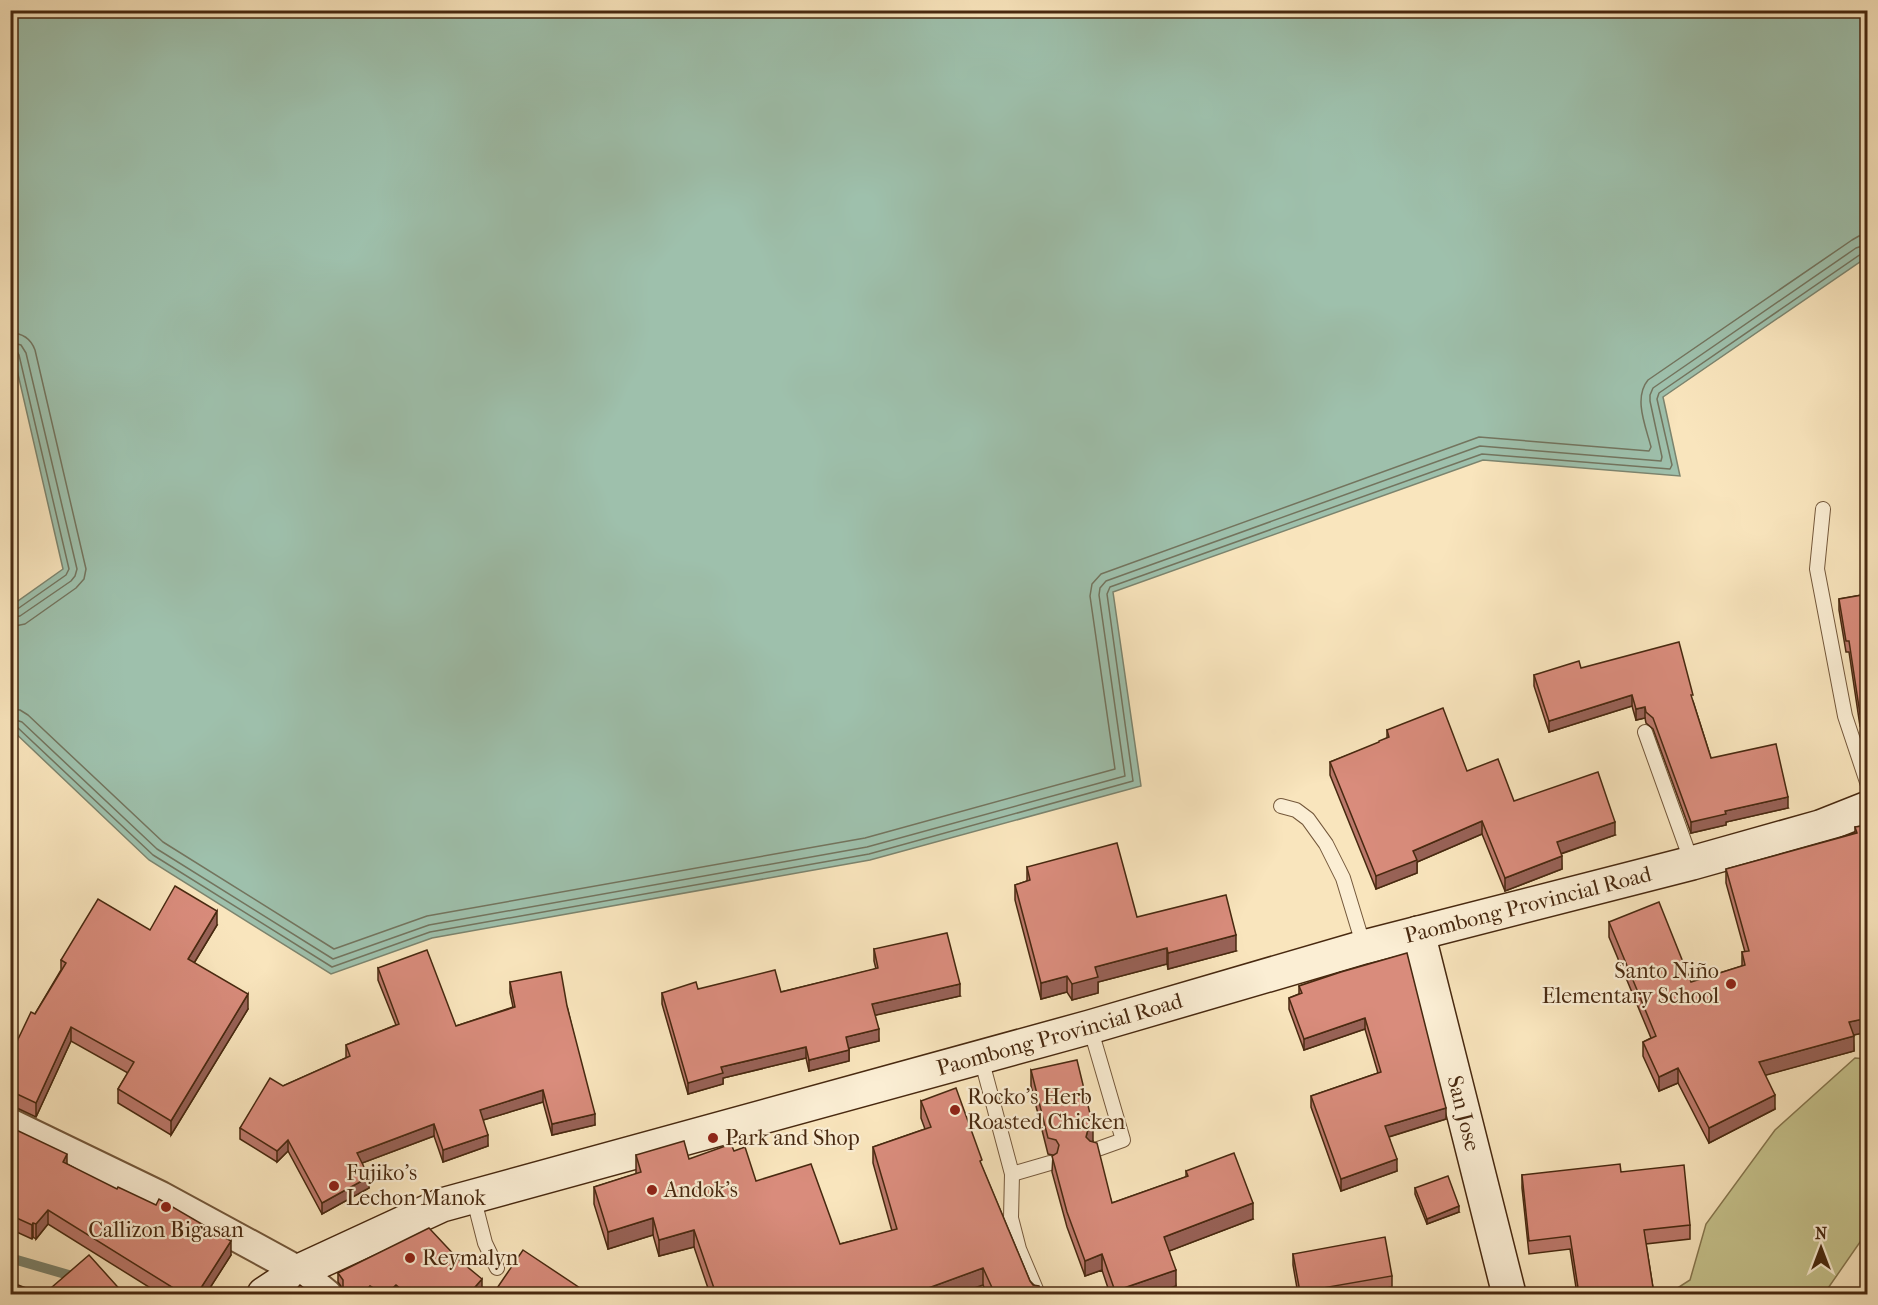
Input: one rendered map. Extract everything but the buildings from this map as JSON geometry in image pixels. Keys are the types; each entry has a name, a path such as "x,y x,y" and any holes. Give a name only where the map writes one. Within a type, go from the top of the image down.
{"main road":[{"name":"Paombong Provincial Road","path":"264,1294 299,1271 442,1205 1090,1028 1364,947 1692,862 1820,826 1868,808"},
{"name":"San Jose","path":"1418,933 1509,1294"}],"street":[{"path":"10,1123 161,1196 299,1271 327,1294"}],"lane":[{"path":"1822,509 1817,569 1845,716 1868,785"},
{"path":"1645,732 1692,862"},
{"path":"1281,806 1296,810 1308,819 1326,844 1343,878 1364,947"},
{"path":"1090,1028 1123,1140 1095,1150"},
{"path":"981,1058 1012,1174 1011,1218 1019,1249 1038,1294"},
{"path":"1012,1174 1050,1163"},
{"path":"473,1196 486,1243 497,1268"}],"shaded area":[{"path":"1855,1058 1867,1059 1867,1232 1824,1294 1668,1294 1690,1280 1706,1224 1775,1130"}],"water":[{"path":"11,10 1867,11 1867,257 1663,397 1680,476 1483,460 1113,592 1141,786 870,860 432,938 331,974 149,860 11,729 11,606 63,569 11,344"}],"waterway":[{"path":"10,1258 79,1278"}],"place":[{"name":"Santo Niño Elementary School","path":"1731,984"},
{"name":"Rocko's Herb Roasted Chicken","path":"955,1110"},
{"name":"Park and Shop","path":"713,1138"},
{"name":"Fujiko's Lechon Manok","path":"334,1186"},
{"name":"Andok's","path":"652,1190"},
{"name":"Callizon Bigasan","path":"166,1207"},
{"name":"Reymalyn","path":"410,1258"}]}
